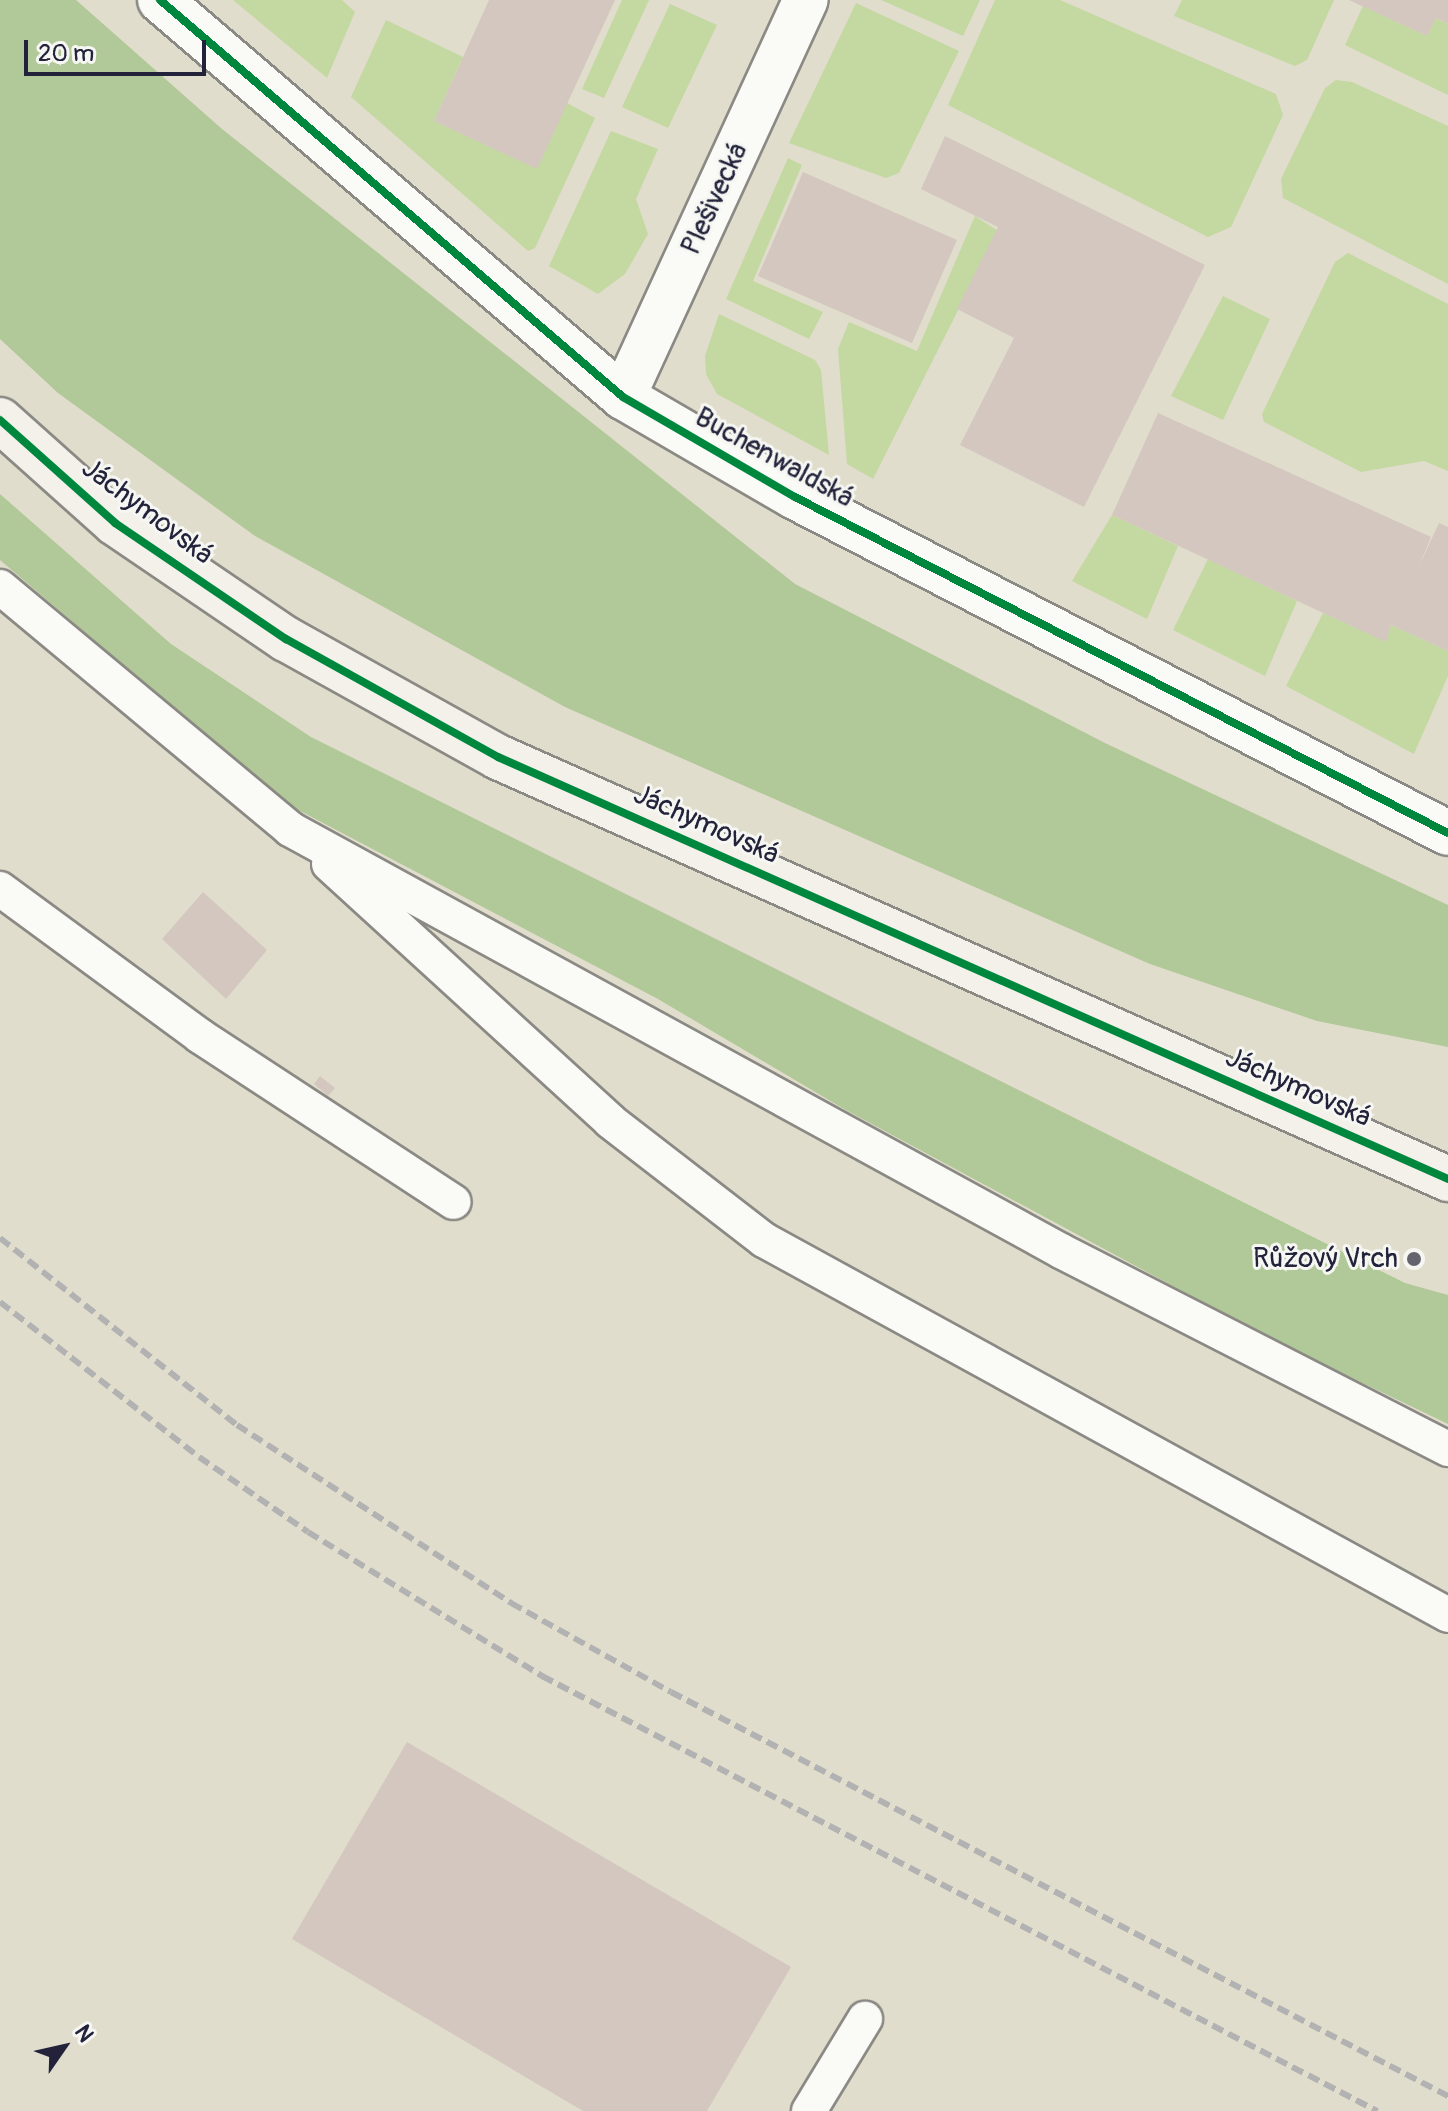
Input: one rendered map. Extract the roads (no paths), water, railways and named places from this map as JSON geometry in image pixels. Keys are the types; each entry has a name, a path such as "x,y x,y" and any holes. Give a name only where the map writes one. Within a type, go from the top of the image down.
{"street":[{"name":"Buchenwaldská","path":"160,0 623,397 795,497 1448,833"},
{"name":"Plešivecká","path":"623,397 806,0"},
{"name":"Jáchymovská","path":"0,420 115,523 286,639 498,757 1448,1179"}],"lane":[{"path":"0,587 290,829 610,1121 764,1240 1448,1615"},
{"path":"290,829 1061,1251 1448,1449"},
{"path":"0,889 200,1036 454,1202"},
{"path":"809,2111 865,2019"}],"railway":[{"path":"0,1238 237,1425 511,1603 671,1692 1448,2096"},
{"path":"0,1302 199,1457 308,1532 542,1676 1377,2111"}],"place":[{"name":"Růžový Vrch","path":"1414,1259"}]}
